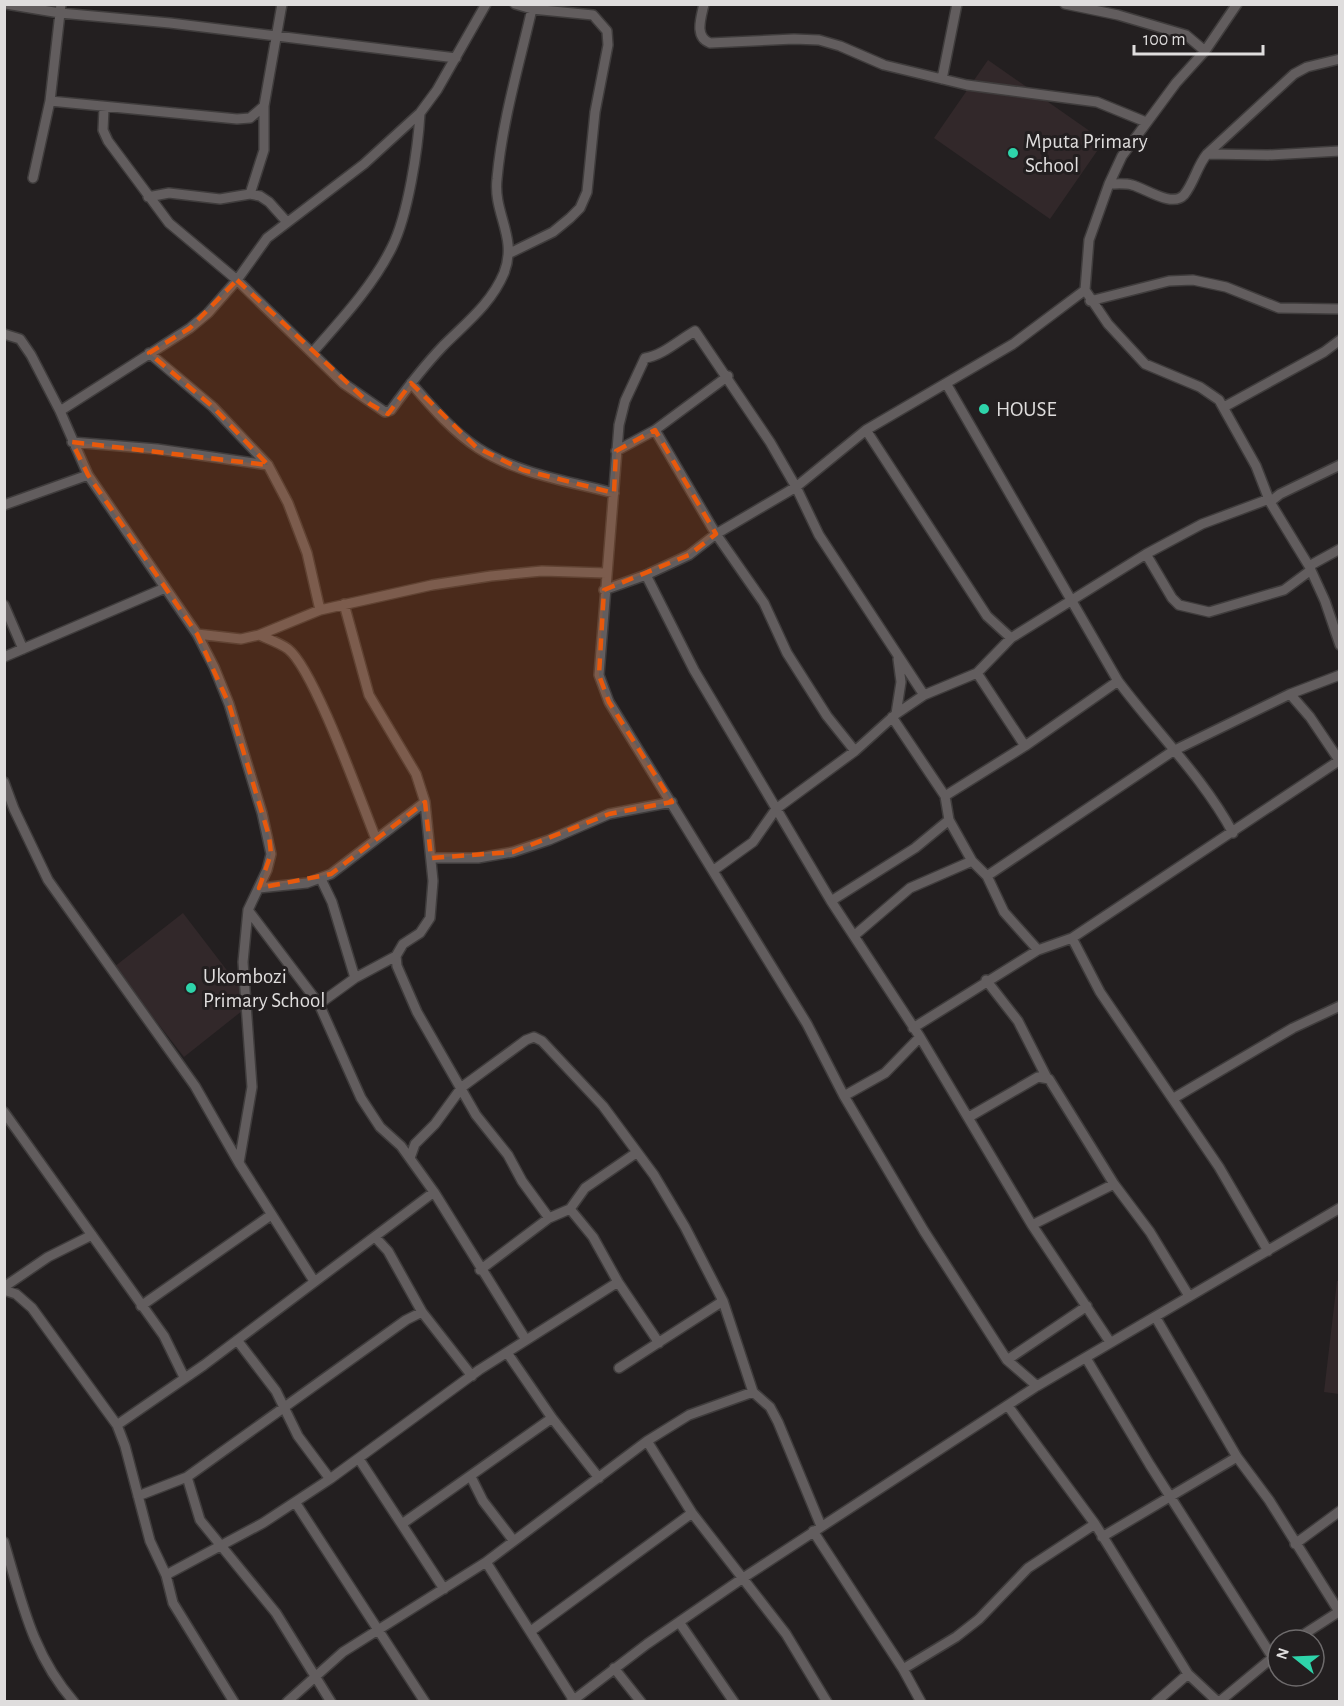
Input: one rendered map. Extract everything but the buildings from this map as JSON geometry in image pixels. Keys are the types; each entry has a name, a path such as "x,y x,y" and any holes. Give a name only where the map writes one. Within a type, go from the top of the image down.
{"street":[{"path":"6,4 456,58"},
{"path":"250,194 264,150 264,106 282,4"},
{"path":"60,411 190,328 208,313 237,280 267,238 364,164 420,113 456,58 486,4"},
{"path":"510,253 553,232 580,208 587,192 595,112 608,45 607,31 593,15 532,9 515,4"},
{"path":"704,4 700,33 702,40 710,43 819,40 840,46 884,65 942,79 1097,102 1146,122"},
{"path":"942,79 957,4"},
{"path":"1065,4 1186,35 1205,51"},
{"path":"1237,4 1205,51 1146,122 1122,156 1109,184 1089,240 1085,290 1090,302 1145,364 1200,387 1220,400 1270,500 1310,568 1325,601 1340,645"},
{"path":"33,178 50,101 60,9"},
{"path":"104,108 103,130 148,197 169,223 237,280 343,383 385,412 391,410 411,383 483,307 504,272 510,253 510,241 499,206 496,183 499,153 532,9"},
{"path":"1109,184 1132,185 1177,199 1184,196 1198,164 1207,154 1294,74 1307,67 1340,59"},
{"path":"50,101 237,119 250,118 264,106"},
{"path":"312,353 344,316 392,247 407,198 418,139 420,113"},
{"path":"1207,154 1268,155 1340,151"},
{"path":"148,197 169,193 220,199 250,194 260,196 269,202 287,222"},
{"path":"1090,302 1169,281 1193,280 1226,287 1279,308 1340,309"},
{"path":"604,590 646,575 689,555 716,534 796,487 866,430 947,385 1013,344 1085,290"},
{"path":"924,695 819,535 796,487 728,376 695,332 671,344 656,357 645,358 625,401 616,452 599,675 609,702 714,870 783,989 807,1024 844,1096 891,1177 1007,1360 1037,1386"},
{"path":"4,334 20,339 60,411 88,476 197,634 229,704 268,836 271,854 267,870 248,910 243,962 252,1087 239,1163"},
{"path":"1224,407 1324,352 1340,340"},
{"path":"149,353 213,407 268,465 288,503 307,553 320,610"},
{"path":"616,452 656,430 728,376"},
{"path":"411,383 453,428 476,447 498,459 523,470 614,493"},
{"path":"947,385 1118,681 1173,751 1205,786 1233,833"},
{"path":"656,430 716,534 764,603 787,653 821,707 855,751"},
{"path":"866,430 987,616 1011,638"},
{"path":"72,442 158,449 268,465"},
{"path":"714,870 753,842 776,809 855,751 894,715 924,695 977,673 1011,638 1146,554 1202,524 1270,500 1340,465"},
{"path":"4,505 88,476"},
{"path":"1146,554 1172,598 1179,605 1209,612 1284,591 1310,568 1340,549"},
{"path":"197,634 241,639 259,635 320,610 491,576 542,571 606,573"},
{"path":"646,575 694,670 831,901 920,1036 1032,1225 1110,1342"},
{"path":"4,657 165,588"},
{"path":"319,1004 355,978 396,956 403,944 420,933 430,918 431,858 425,802 416,774 369,695 344,604"},
{"path":"4,605 22,649"},
{"path":"259,635 288,649 299,661 327,719 376,838"},
{"path":"892,646 899,662 901,682 894,715 945,796 949,820 972,861 987,876 1004,912 1038,950"},
{"path":"977,673 1025,746"},
{"path":"987,876 1173,751 1290,694 1340,675"},
{"path":"945,796 1025,746 1118,681"},
{"path":"913,1028 986,980 1038,950 1072,938 1233,833 1297,786 1339,760 1310,717 1290,694"},
{"path":"4,782 9,811 48,880 195,1086 239,1163 314,1281"},
{"path":"259,888 321,879 425,802"},
{"path":"431,858 478,858 513,852 549,840 609,814 672,802"},
{"path":"831,901 915,848 949,820"},
{"path":"855,935 910,888 972,861"},
{"path":"321,879 332,902 355,978"},
{"path":"248,910 319,1004 361,1098 380,1127 410,1158 434,1192 480,1270 526,1340"},
{"path":"1072,938 1100,992 1219,1167 1268,1251"},
{"path":"396,956 397,966 417,1012 476,1115 508,1155 522,1181 549,1218"},
{"path":"986,980 1018,1021 1046,1076 1081,1127 1114,1184 1150,1232 1189,1296"},
{"path":"1174,1098 1293,1028 1340,1006"},
{"path":"844,1096 885,1073 920,1036"},
{"path":"410,1158 415,1144 435,1124 462,1087 530,1038 538,1038 603,1106 654,1175 685,1227 723,1301 748,1371 753,1392 770,1407 778,1422 817,1529 921,1701"},
{"path":"969,1117 1028,1082 1046,1076"},
{"path":"4,1112 164,1336 184,1377"},
{"path":"480,1270 549,1218 570,1209 585,1188 636,1153"},
{"path":"1032,1225 1114,1184"},
{"path":"117,1425 237,1340 434,1192"},
{"path":"486,1562 572,1700 743,1578 1037,1386 1340,1208"},
{"path":"570,1209 593,1237 618,1282 659,1343"},
{"path":"141,1306 271,1215"},
{"path":"92,1235 48,1257 4,1288 16,1294 32,1308 117,1425 125,1446 150,1541 166,1575 173,1603 234,1701"},
{"path":"375,1237 388,1251 422,1312 472,1376"},
{"path":"166,1575 223,1545 295,1502 359,1459 472,1376 618,1282"},
{"path":"619,1368 723,1301"},
{"path":"1007,1360 1087,1306"},
{"path":"138,1496 187,1477 406,1320 422,1312"},
{"path":"1156,1318 1237,1457 1269,1500 1339,1611 1314,1628"},
{"path":"237,1340 276,1391 298,1436 330,1479"},
{"path":"508,1354 552,1418 599,1478"},
{"path":"1086,1358 1169,1496 1266,1642"},
{"path":"287,1701 343,1652 486,1562 648,1441 689,1415 753,1392"},
{"path":"1008,1406 1095,1524 1188,1674 1218,1701 1266,1662"},
{"path":"402,1524 552,1418"},
{"path":"648,1441 692,1513 786,1634 827,1701"},
{"path":"1102,1537 1237,1457"},
{"path":"359,1459 444,1589"},
{"path":"187,1477 200,1520 216,1542 223,1545 276,1613 331,1701"},
{"path":"471,1477 483,1501 513,1540"},
{"path":"295,1502 426,1701"},
{"path":"1295,1544 1340,1511"},
{"path":"531,1631 692,1513"},
{"path":"903,1669 956,1637 980,1619 1028,1568 1095,1524"},
{"path":"4,1542 32,1634 51,1674 74,1701"},
{"path":"679,1622 734,1701"},
{"path":"614,1668 641,1701"},
{"path":"1156,1701 1188,1674"}],"highlighted area":[{"path":"237,280 370,404 388,414 411,383 476,447 523,470 614,493 616,451 655,430 716,534 689,555 604,590 599,675 609,702 672,802 609,814 513,852 431,858 425,802 331,874 259,888 271,854 269,836 229,704 197,634 88,475 72,442 268,465 213,407 149,353 190,328"}],"shaded area":[{"path":"988,60 1104,141 1050,219 934,138"},
{"path":"183,913 252,1003 184,1057 114,967"},
{"path":"1337,1281 1340,1281 1339,1394 1324,1392"}],"place":[{"name":"Mputa Primary School","path":"1013,153"},
{"name":"HOUSE","path":"984,409"},
{"name":"Ukombozi Primary School","path":"191,988"}]}
